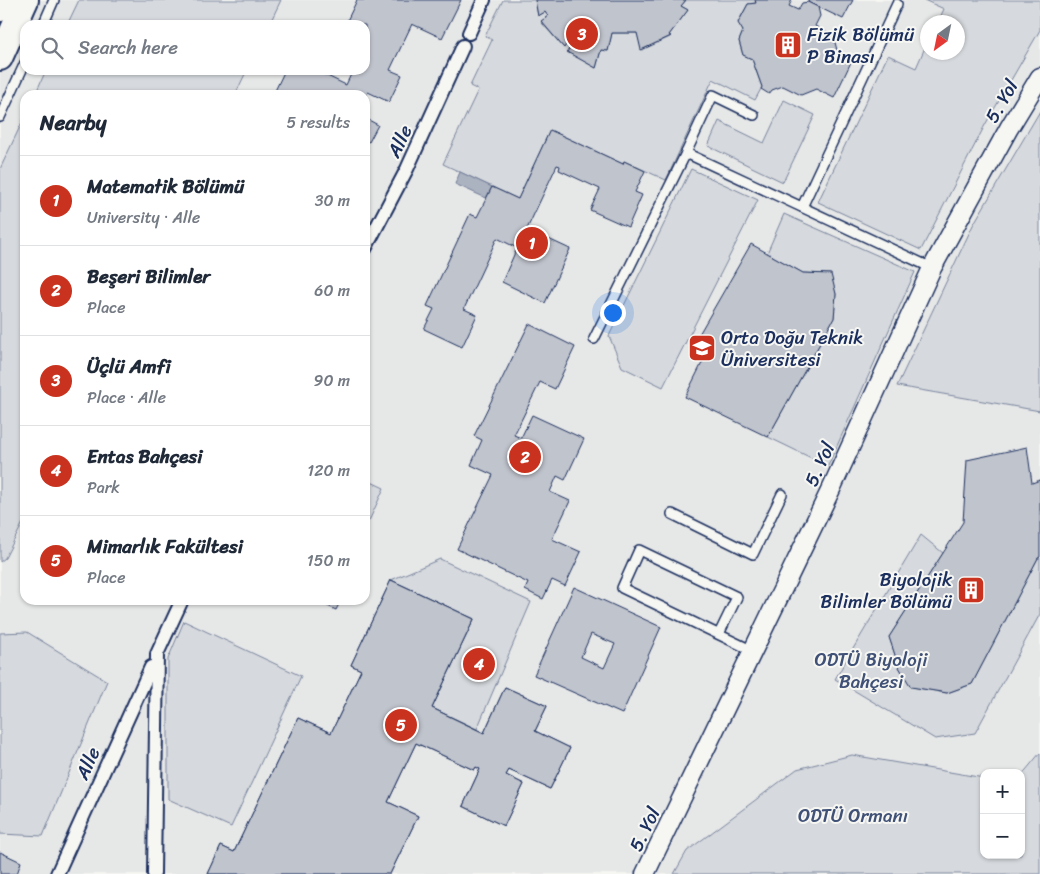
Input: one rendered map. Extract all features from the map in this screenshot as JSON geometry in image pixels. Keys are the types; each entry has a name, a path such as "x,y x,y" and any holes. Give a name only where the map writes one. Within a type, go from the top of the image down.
{"main road":[{"path":"0,10 4,0"},
{"path":"0,58 26,0"}],"street":[{"path":"469,33 484,0"},
{"name":"Alle","path":"370,239 407,168 463,46"},
{"name":"5. Yol","path":"645,874 832,487 932,268 1040,77"},
{"name":"Alle","path":"58,874 180,605"},
{"name":"Alle","path":"154,659 154,874"}],"lane":[{"path":"45,20 54,0"},
{"path":"802,208 897,4"},
{"path":"0,117 20,74"},
{"path":"594,339 714,96 754,115"},
{"path":"686,153 932,268"},
{"path":"672,514 753,554 782,494"},
{"path":"719,634 737,597 639,550 622,588 753,651"}],"shaded area":[{"name":"Orta Doğu Teknik Üniversitesi","path":"0,0 1040,0 1040,874 0,874"},
{"path":"460,172 492,187 486,198 455,184"}],"green space":[{"path":"79,0 281,0 271,20 69,20"},
{"path":"503,0 535,0 538,16 545,12 548,16 541,22 563,47 569,40 573,43 568,52 596,68 601,50 608,51 612,33 637,33 642,50 670,37 669,35 688,10 681,6 686,0 755,0 756,3 748,4 738,22 743,31 739,41 743,55 752,59 762,87 755,100 713,79 666,180 624,161 623,164 550,130 518,199 443,164 478,90 470,86 492,40 485,36"},
{"path":"924,0 1040,0 1040,30 985,125 921,250 818,202 888,55 916,68 920,59 965,60 965,15 941,15 944,9"},
{"path":"44,75 245,75 237,90 37,90"},
{"path":"784,100 815,115 783,182 708,146 719,121 764,143"},
{"path":"1040,111 1040,411 897,386 973,225"},
{"path":"20,127 20,529 5,558 0,562 0,169"},
{"path":"691,169 758,200 663,387 622,367 609,336"},
{"path":"784,214 915,272 828,466 768,437 834,318 836,294 830,274 803,273 767,253"},
{"path":"370,481 384,488 370,519"},
{"name":"ODTÜ Biyoloji Bahçesi","path":"921,535 943,553 889,637 899,667 912,687 947,693 972,684 1038,558 1040,558 1040,614 975,733 935,739 835,679"},
{"path":"440,559 531,602 477,729 432,708 474,619 391,580"},
{"path":"184,621 301,676 231,827 168,799 168,659"},
{"path":"27,632 107,681 43,836 0,834 0,633"},
{"name":"ODTÜ Ormanı","path":"1040,753 1040,874 674,874 687,851 797,769 852,755 980,777 980,859 1025,859 1025,771"}],"building":[{"path":"357,0 461,0 442,38 412,24 390,70 402,75 389,102 370,93 370,90 275,90 283,75 325,75 346,85 351,75 370,75 370,20 347,20"},
{"path":"535,0 686,0 681,6 688,10 669,35 671,36 641,50 637,33 612,33 608,51 601,50 596,68 567,52 573,43 569,40 564,48 541,21 548,16 545,12 538,16"},
{"name":"Fizik Bölümü P Binası","path":"755,0 792,0 789,6 798,10 802,3 808,2 818,7 820,16 815,26 833,35 837,50 852,60 834,98 816,89 801,95 783,86 772,90 769,94 761,89 762,87 752,59 743,55 739,41 743,31 738,23 748,4 756,3"},
{"path":"809,0 853,0 843,19 808,2"},
{"path":"370,121 378,125 370,140"},
{"path":"550,130 623,164 624,161 645,171 635,192 642,195 628,227 590,210 600,189 559,170 560,166 557,165 527,229 570,249 545,303 502,282 517,248 497,238 464,309 477,315 462,347 424,329 434,309 427,306 470,214 477,217 492,187 518,199"},
{"path":"751,244 803,273 831,274 836,294 834,318 768,437 685,397 711,345 698,336"},
{"path":"529,324 575,347 555,389 540,382 514,435 521,438 532,415 584,439 565,480 557,476 550,492 570,501 552,539 581,552 565,586 552,580 543,599 525,590 528,583 457,549 493,475 471,465 482,440 474,436"},
{"name":"Biyolojik Bilimler Bölümü","path":"1027,447 1032,483 1040,480 1040,557 972,684 947,693 911,687 899,667 889,637 963,522 967,460"},
{"path":"391,580 474,619 432,708 484,733 505,687 547,706 535,731 570,748 550,789 509,770 506,775 524,784 504,826 463,806 480,769 476,767 474,770 416,743 388,802 418,816 390,874 208,874 221,846 234,852 298,718 331,733 361,670 351,665","holes":["300,792 344,812 321,861 277,840"]},
{"path":"391,580 474,619 432,708 484,733 505,687 547,706 535,731 570,748 550,789 509,770 506,775 524,784 504,826 463,806 480,769 476,767 474,770 416,743 388,802 418,816 390,874 208,874 221,846 234,852 298,718 331,733 361,670 351,665"},
{"path":"574,587 661,627 622,714 534,675","holes":["591,634 615,644 604,668 581,657"]},
{"path":"326,605 338,605 336,610"},
{"path":"0,852 21,862 17,874 0,874"}],"place":[{"name":"Üçlü Amfi","path":"582,34"},
{"name":"Fizik Bölümü P Binası","path":"788,45"},
{"name":"Matematik Bölümü","path":"532,243"},
{"name":"Orta Doğu Teknik Üniversitesi","path":"702,348"},
{"name":"Beşeri Bilimler","path":"525,457"},
{"name":"Biyolojik Bilimler Bölümü","path":"971,590"},
{"name":"Entas Bahçesi","path":"479,664"},
{"name":"Mimarlık Fakültesi","path":"401,725"}]}
